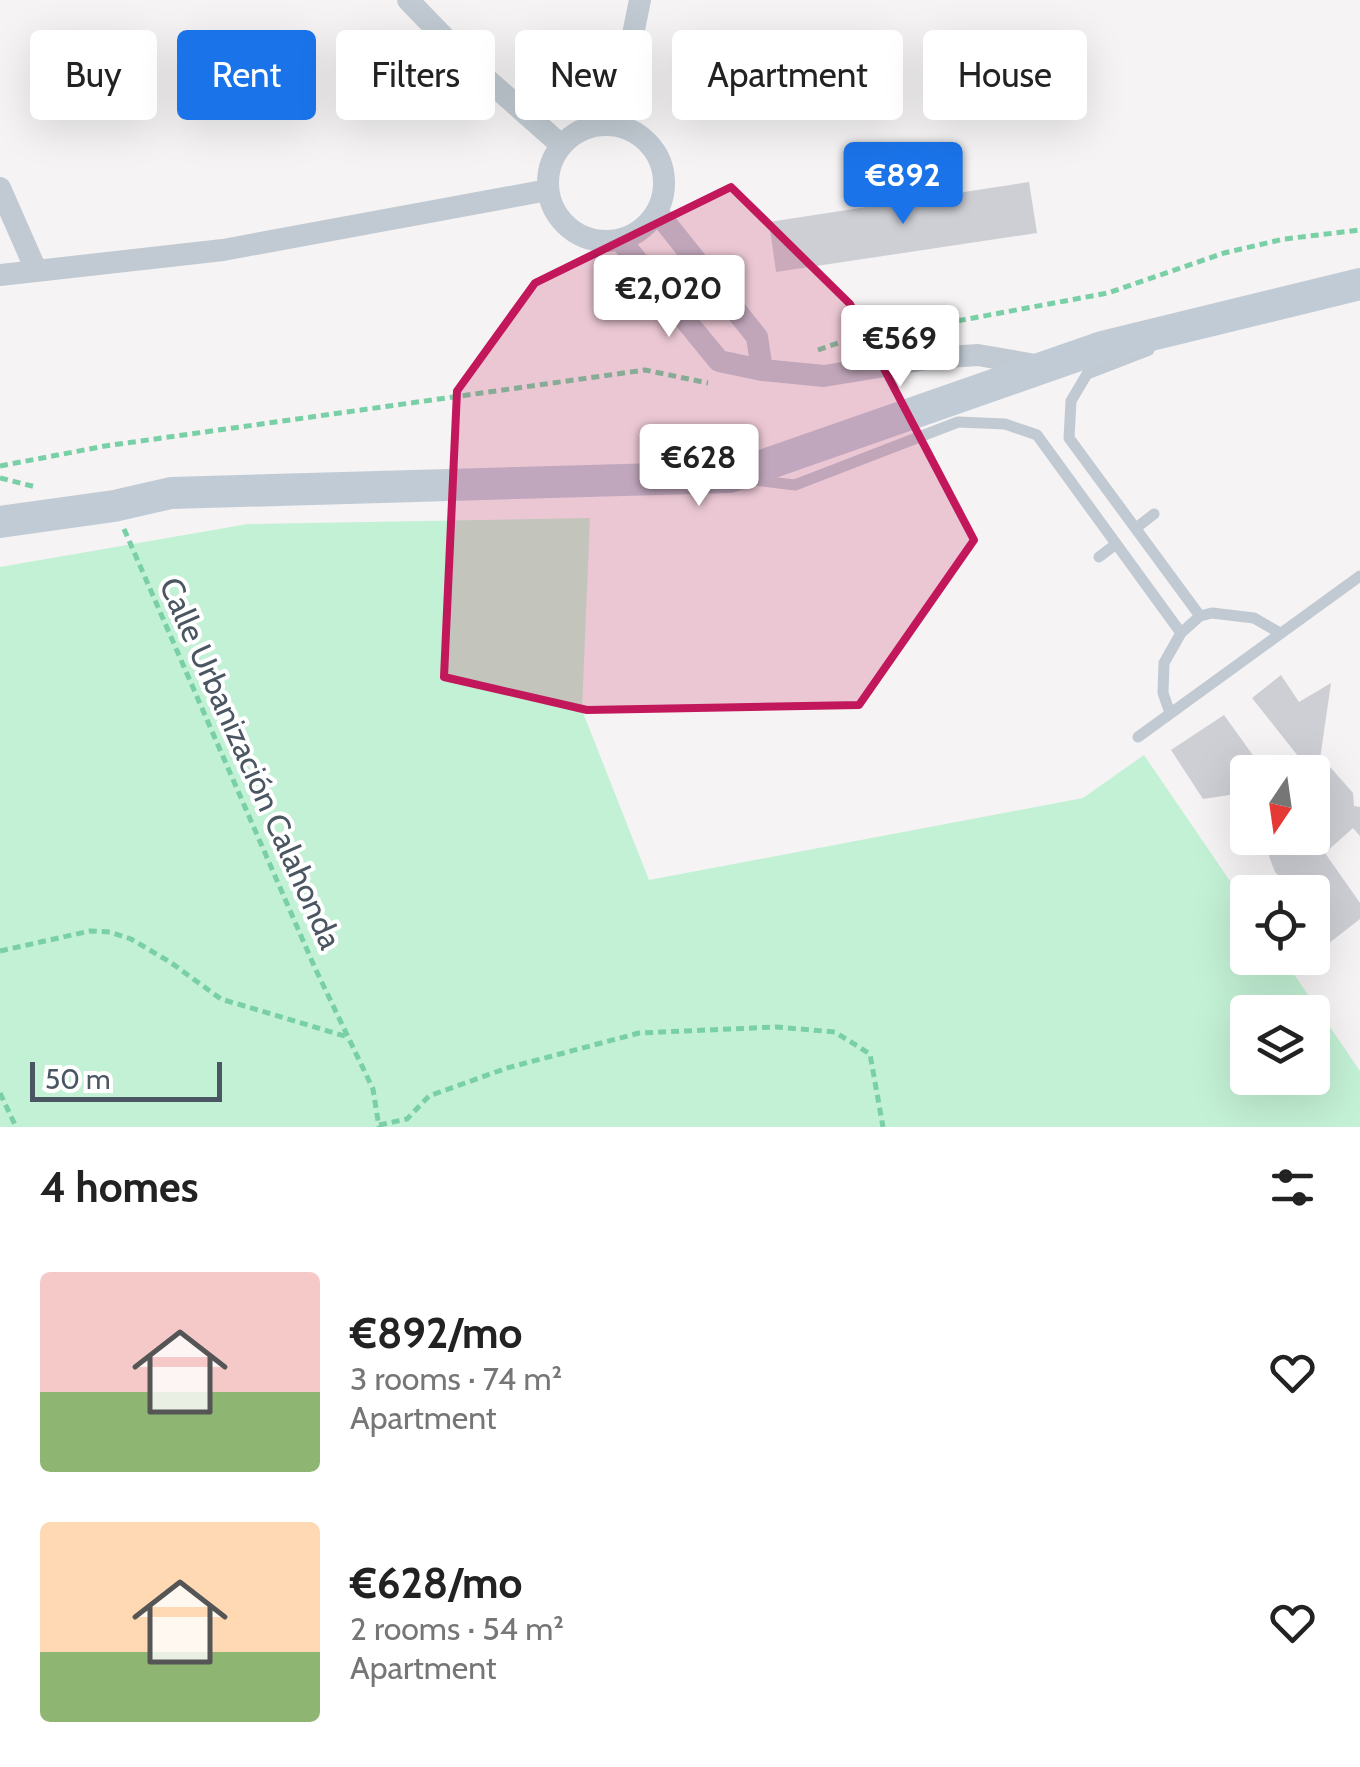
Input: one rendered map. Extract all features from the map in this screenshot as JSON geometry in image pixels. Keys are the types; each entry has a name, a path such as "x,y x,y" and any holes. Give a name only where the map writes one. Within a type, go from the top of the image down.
{"main road":[{"path":"0,522 114,506 171,493 730,476 1102,348 1360,284"}],"street":[{"path":"408,0 472,66 561,146"},
{"path":"605,125 631,44 640,0"},
{"path":"605,125 618,126 646,140 662,167 664,182 657,212 642,230 620,240 597,241 576,233 558,217 548,190 550,165 561,146 580,130 605,125"},
{"path":"0,188 36,270"},
{"path":"0,275 223,250 548,190"},
{"path":"657,212 757,337 762,370"},
{"path":"620,240 720,361 824,376 933,358 978,356 1045,367"}],"lane":[{"path":"1200,323 1150,350 1087,374 1071,401 1069,438 1200,616"},
{"path":"730,476 795,485 958,422 1005,424 1037,436 1181,633"},
{"path":"1136,528 1154,514"},
{"path":"1098,557 1116,544"},
{"path":"1138,737 1360,576"},
{"path":"1170,714 1163,694 1164,663 1181,633 1200,616 1212,613 1254,618 1280,633"}],"path":[{"path":"808,354 838,343 1108,293 1224,254 1284,239 1360,230"},
{"path":"0,466 144,440 645,370 719,386"},
{"name":"Calle Urbanización Calahonda","path":"114,506 315,968 373,1089 379,1126 407,1119 429,1096 507,1068 639,1032 776,1027 835,1032 870,1054 883,1127"},
{"path":"0,951 90,931 110,932 131,939 170,962 222,999 348,1037"},
{"path":"0,1093 16,1127"}],"highlighted area":[{"path":"731,187 850,304 974,540 859,705 587,710 444,677 457,391 535,283"}],"green space":[{"path":"590,518 582,710 649,880 1083,798 1144,755 1230,881 1230,975 1295,975 1308,995 1230,995 1230,1095 1330,1095 1330,1027 1360,1071 1360,1127 0,1127 0,567 248,524"}],"building":[{"path":"1029,182 1037,233 776,272 769,222"},
{"path":"1281,675 1299,702 1331,683 1321,755 1297,755 1252,698"},
{"path":"1224,715 1253,755 1230,755 1230,795 1203,799 1171,750"},
{"path":"1330,768 1353,793 1354,806 1360,807 1360,836 1353,828 1330,849"},
{"path":"1326,855 1360,903 1360,919 1330,942 1330,875 1278,875 1269,856"}]}
